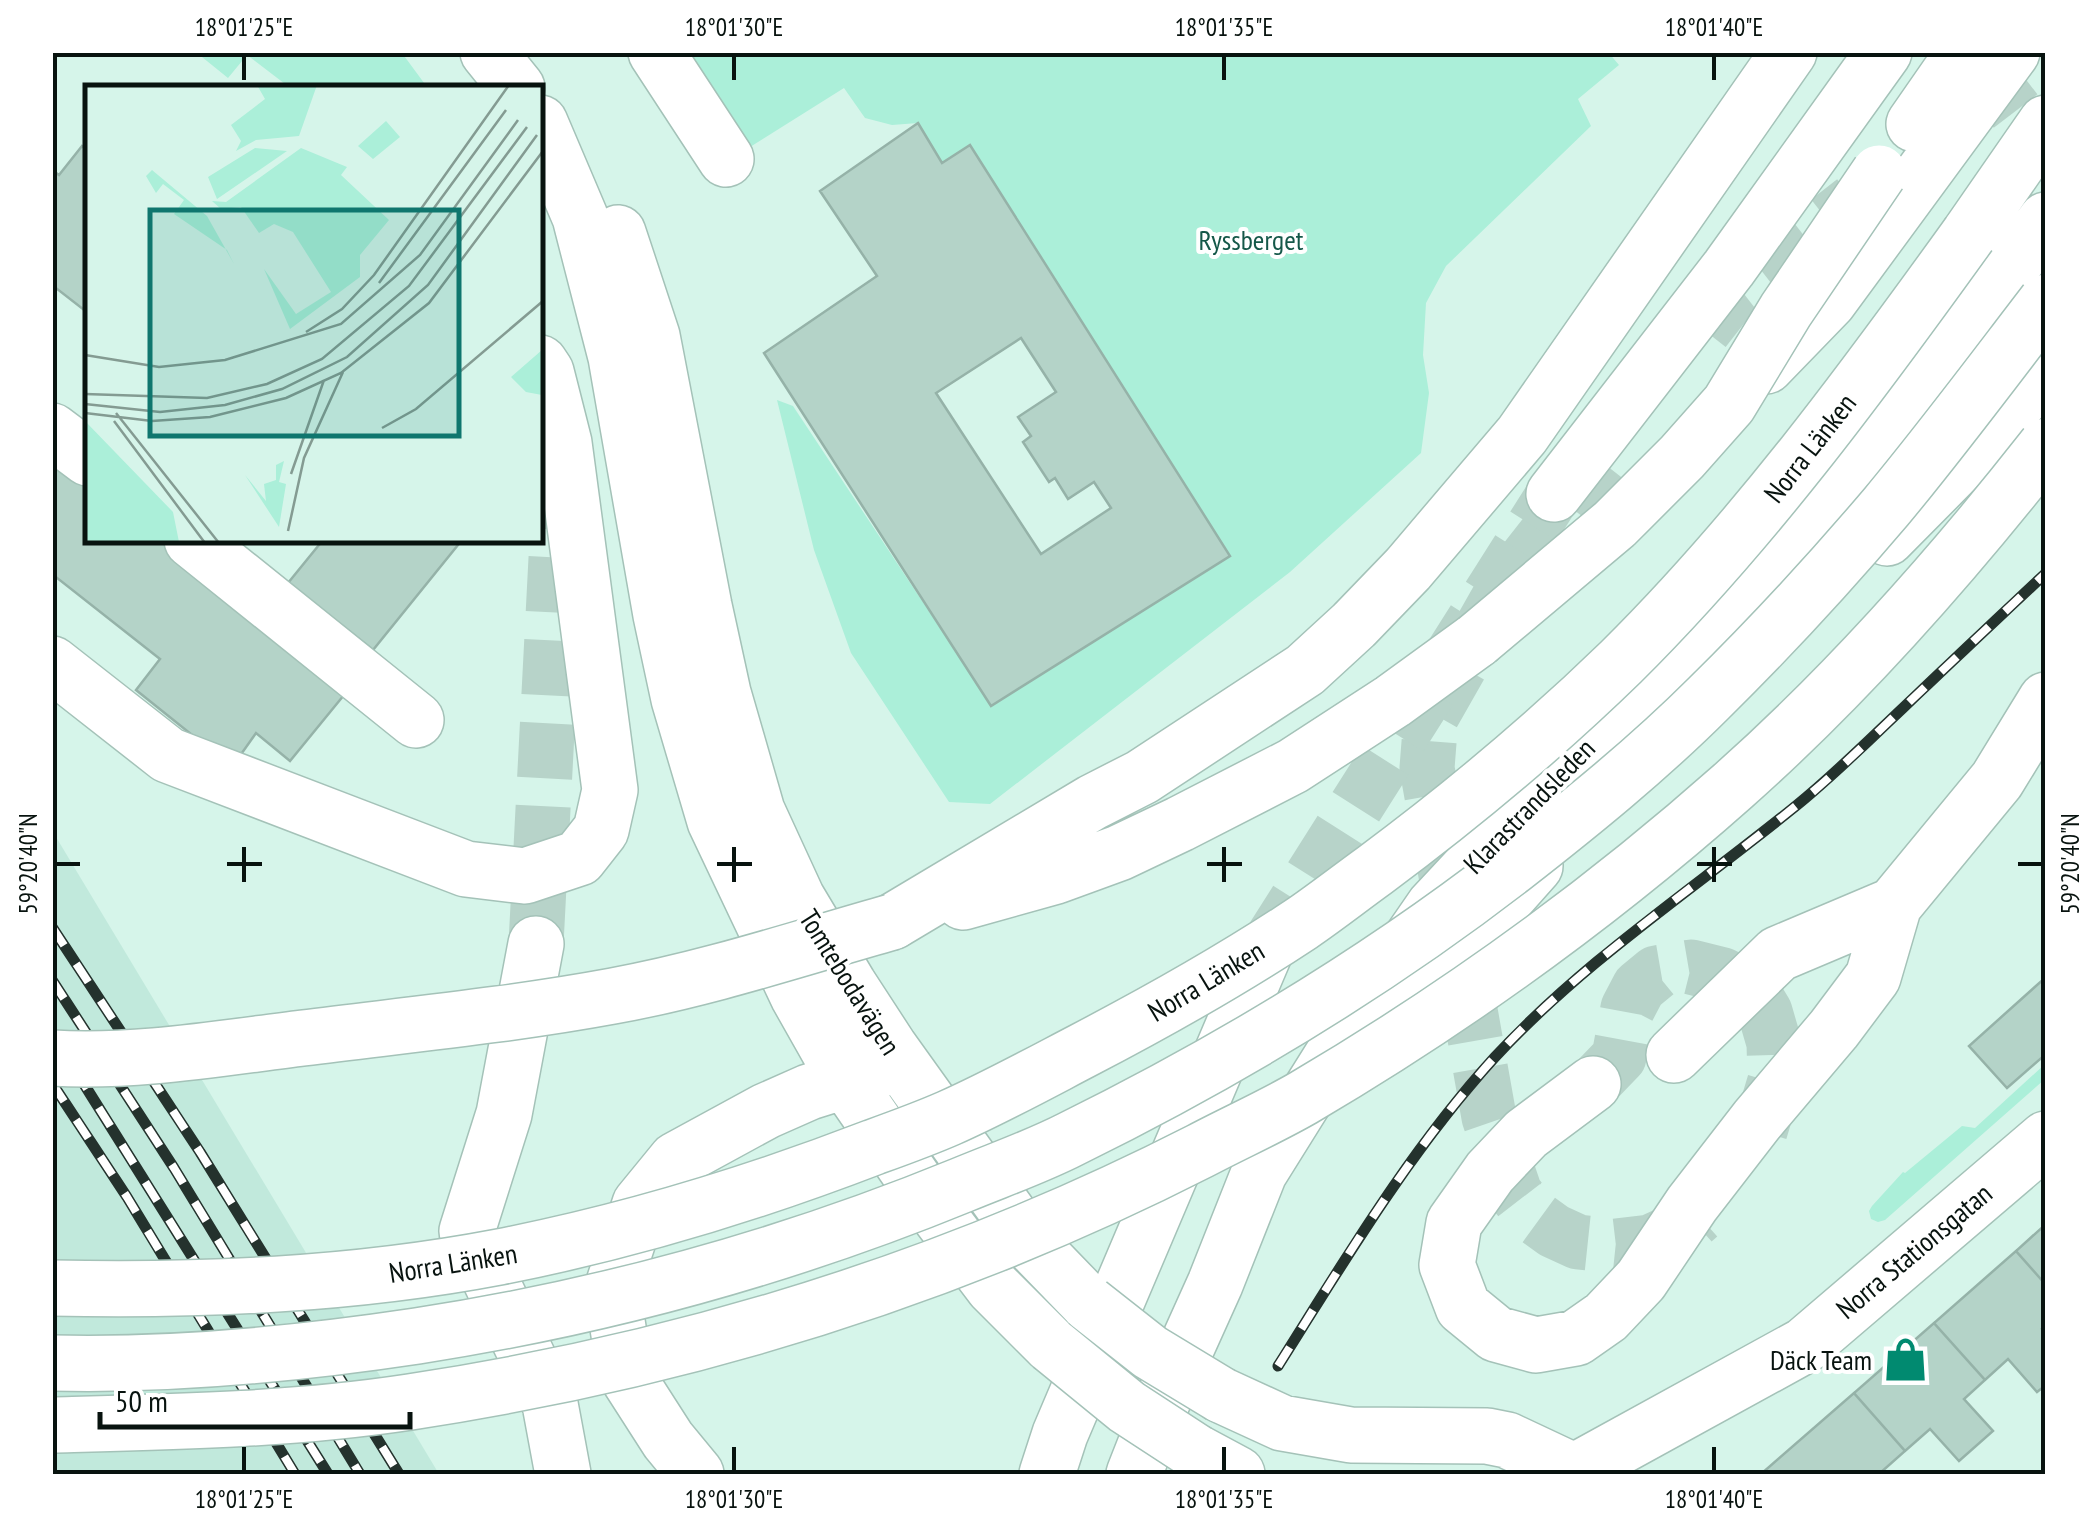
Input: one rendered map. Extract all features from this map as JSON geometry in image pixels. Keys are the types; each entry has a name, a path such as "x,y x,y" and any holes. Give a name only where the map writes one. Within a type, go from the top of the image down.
{"main road":[{"path":"488,52 515,85"},
{"path":"656,52 726,159"},
{"path":"892,922 1093,802 1142,778 1304,670 1354,625 1408,569 1522,435 1790,52"},
{"path":"1848,52 1630,358 1554,494 1729,268 1884,52"},
{"path":"1894,183 1964,52"},
{"path":"52,1058 106,1058 221,1047 615,996 1056,876 1119,853 1180,824 1292,766 1394,701 1478,640 1616,524 1729,404 1786,310 2012,52"},
{"name":"Norra Länken","path":"52,1288 206,1290 349,1278 496,1258 594,1236 681,1214 794,1178 948,1119 1169,1006 1304,922 1426,832 1477,792 1619,664 1760,512 1862,382 2046,124"},
{"name":"Tomtebodavägen","path":"542,125 580,216 616,358 678,700 715,821 824,992 895,1056 1028,1242 1088,1304 1150,1352 1221,1395 1282,1423 1351,1435 1487,1436 1507,1440 1572,1473"},
{"name":"Klarastrandsleden","path":"1134,1474 1259,1173 1347,1032 1434,906 1558,773 1833,502 1892,431 2046,220"},
{"path":"52,1363 178,1360 348,1346 507,1322 655,1289 776,1254 914,1204 1066,1142 1204,1070 1337,992 1459,908 1577,817 1705,702 1777,629 1887,506 2046,302"},
{"path":"52,664 168,755 466,869 525,876 580,858 601,830 610,790 564,443 542,366"},
{"path":"1215,1284 1393,1037 1534,866 1667,736 1894,531 1992,432 2046,370"},
{"path":"52,431 85,456"},
{"path":"52,1425 312,1414 406,1403 593,1369 783,1320 922,1274 1056,1220 1151,1176 1298,1101 1392,1043 1511,963 1640,866 1736,783 1892,629 2046,446"},
{"path":"194,542 416,720"},
{"path":"1593,1084 1526,1134 1490,1172 1454,1223 1448,1265 1462,1307 1496,1334 1536,1345 1576,1338 1606,1317 1642,1280 1692,1204 1872,977 1894,904 1997,780 2046,700"},
{"path":"1674,1055 1778,954 1894,904"},
{"path":"536,944 504,1114 467,1231 550,1404 563,1474"},
{"path":"1047,1474 1060,1434 1268,948"},
{"name":"Tomtebodavägen","path":"824,992 841,1072 937,1214 993,1287 1051,1345 1127,1407 1216,1467"},
{"path":"696,1474 668,1440 624,1373 612,1289 640,1204 676,1160 841,1072 895,1056"},
{"name":"Norra Stationsgatan","path":"1572,1473 1805,1345 2046,1139"}],"shaded area":[{"path":"53,832 439,1474 53,1474"}],"green space":[{"name":"Ryssberget","path":"1608,52 1619,65 1578,99 1591,126 1446,266 1426,303 1423,355 1429,393 1421,453 1290,572 990,804 949,802 851,653 814,550 777,400 793,406 991,705 1230,556 969,146 942,163 918,123 892,125 865,118 844,88 742,152 682,53"},
{"path":"197,53 402,53 426,85 286,85 247,55 228,78"},
{"path":"2045,1064 2045,1079 1885,1220 1871,1219 1872,1206 1903,1172 1962,1126 1975,1128"}],"building":[{"path":"918,123 942,163 970,145 1230,556 991,706 764,353 877,276 820,191","holes":["1021,338 1056,392 1018,417 1031,436 1023,442 1049,482 1055,478 1068,499 1094,482 1111,508 1041,554 936,393"]},
{"path":"82,146 85,148 85,311 52,285 52,170 59,175"},
{"path":"52,452 85,477 85,542 170,542 353,684 290,761 256,733 232,767 136,690 160,659 52,574"},
{"path":"321,542 460,542 373,650 288,583"},
{"path":"2046,977 2046,1054 2007,1088 1969,1046"},
{"path":"2046,1224 2046,1285 2016,1251"},
{"path":"2016,1251 2046,1285 2046,1326 2042,1329 2046,1333 2046,1385 2037,1392 2008,1359 1985,1380 1934,1323"},
{"path":"1934,1323 1985,1380 1964,1399 1993,1431 1959,1461 1930,1429 1905,1451 1854,1393"},
{"path":"1854,1393 1905,1451 1879,1474 1761,1474"}],"tunnel":[{"path":"1977,106 2046,53"},
{"path":"1704,330 1729,298 1854,201"},
{"path":"1602,462 1506,585 1431,717 1427,768 1489,1117 1515,1193 1532,1215 1578,1242 1616,1246 1650,1242 1699,1216"},
{"path":"1267,947 1554,494"},
{"path":"536,944 558,520"},
{"path":"1593,1084 1619,1057 1628,1008 1639,987 1656,973 1691,967 1723,975 1751,989 1765,1012 1774,1043 1775,1081 1760,1131"}],"railway":[{"path":"1278,1366 1407,1168 1495,1057 1603,957 1824,782 2046,573"},
{"path":"52,927 200,1152 399,1474"},
{"path":"52,980 174,1168 360,1474"},
{"path":"52,1033 328,1474"},
{"path":"52,1083 127,1197 295,1474"}],"place":[{"name":"Däck Team","path":"1905,1360"}]}
